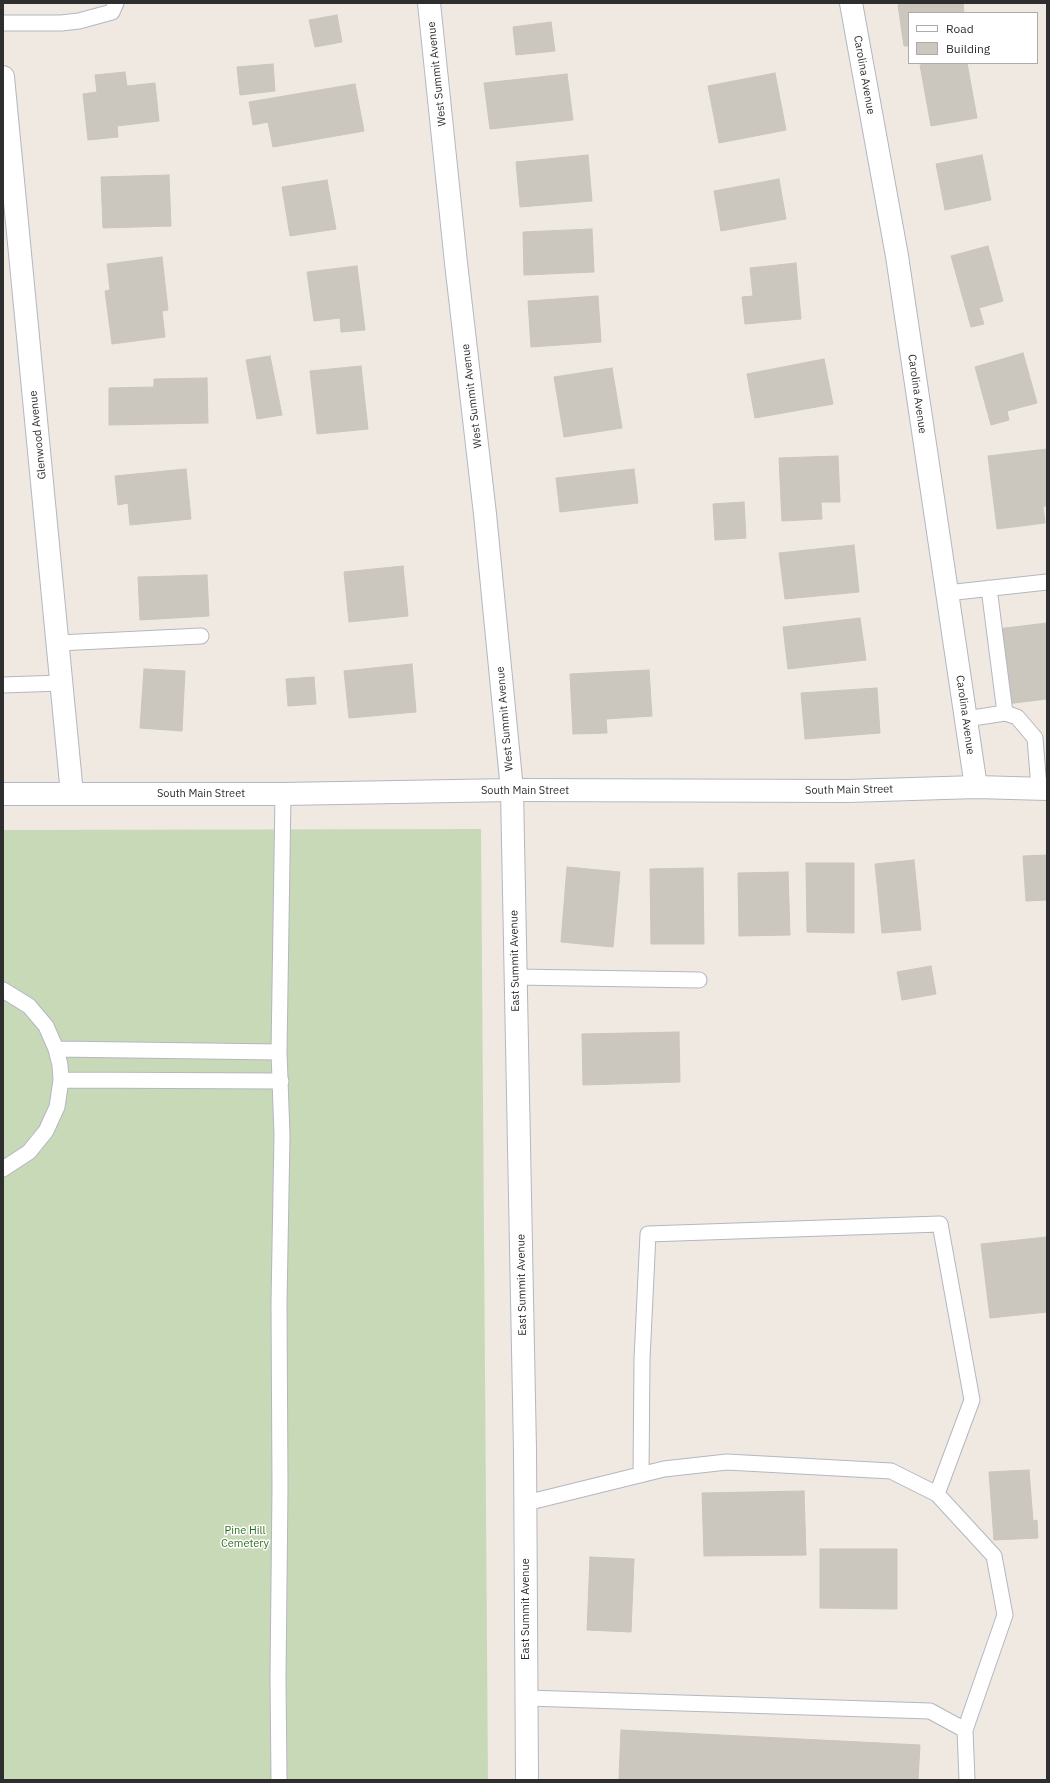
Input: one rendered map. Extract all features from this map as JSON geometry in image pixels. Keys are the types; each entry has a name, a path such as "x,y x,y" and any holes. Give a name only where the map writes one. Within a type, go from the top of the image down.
{"street":[{"name":"West Summit Avenue","path":"429,3 455,255 485,514 512,790"},
{"name":"Carolina Avenue","path":"851,3 897,256 976,787"},
{"name":"Glenwood Avenue","path":"3,77 72,794"},
{"name":"South Main Street","path":"3,794 283,794 512,790 848,791 976,787 1043,788"},
{"name":"East Summit Avenue","path":"512,790 526,1503 527,1780"}],"lane":[{"path":"3,23 61,23 79,21 112,12 116,3"},
{"path":"947,593 1047,582"},
{"path":"989,588 1005,713"},
{"path":"58,643 201,636"},
{"path":"3,685 62,683"},
{"path":"966,718 1005,713 1017,717 1041,738 1043,788"},
{"path":"280,1780 278,1677 281,1080 279,1052 283,794"},
{"path":"516,978 699,980"},
{"path":"3,990 29,1006 46,1026 56,1049 60,1065 61,1080 57,1107 46,1131 30,1152 3,1169"},
{"path":"56,1049 279,1052"},
{"path":"61,1080 281,1080"},
{"path":"641,1475 642,1359 648,1234 940,1224 972,1400 937,1494"},
{"path":"526,1503 664,1469 727,1462 891,1471 937,1494 994,1556 1005,1615 965,1730 966,1780"},
{"path":"527,1698 930,1711 965,1730"}],"green space":[{"name":"Pine Hill Cemetery","path":"481,829 488,1780 3,1780 3,830"}],"building":[{"path":"908,3 963,3 964,12 908,12 908,46 904,46 898,5"},
{"path":"337,15 342,42 315,47 309,20"},
{"path":"551,22 555,51 516,55 513,27"},
{"path":"273,64 275,91 240,95 237,67"},
{"path":"967,64 977,118 931,126 920,65"},
{"path":"125,72 127,86 155,83 159,121 117,126 118,137 88,140 83,94 97,92 95,75"},
{"path":"775,73 786,130 719,143 708,86"},
{"path":"567,74 573,120 490,129 484,83"},
{"path":"355,84 364,131 273,147 268,122 253,125 249,102"},
{"path":"588,155 592,201 520,207 516,162"},
{"path":"982,155 991,200 945,210 936,164"},
{"path":"169,175 171,226 103,228 101,177"},
{"path":"779,179 786,219 721,231 714,191"},
{"path":"327,180 336,229 290,236 282,187"},
{"path":"592,229 594,272 524,275 523,232"},
{"path":"988,246 1003,301 979,308 984,324 971,327 951,256"},
{"path":"162,257 168,310 162,311 165,337 112,344 105,291 110,290 107,264"},
{"path":"796,263 801,319 745,324 742,297 753,296 750,268"},
{"path":"357,266 365,330 341,332 340,318 314,321 307,272"},
{"path":"598,296 601,342 531,347 528,301"},
{"path":"1023,353 1037,403 1007,411 1009,420 991,425 975,367"},
{"path":"270,356 282,415 257,419 246,360"},
{"path":"824,359 833,404 755,418 747,374"},
{"path":"361,366 368,429 317,434 310,371"},
{"path":"612,368 622,428 564,437 554,377"},
{"path":"207,378 208,423 109,425 109,388 154,387 154,379"},
{"path":"1047,449 1047,506 1043,506 1045,523 997,529 988,456"},
{"path":"838,456 840,502 821,502 822,519 782,521 779,458"},
{"path":"186,469 191,519 130,525 128,503 118,505 115,476"},
{"path":"634,469 638,503 560,512 556,478"},
{"path":"744,502 746,538 715,540 713,504"},
{"path":"854,545 859,592 785,599 779,553"},
{"path":"403,566 408,616 349,622 344,572"},
{"path":"207,575 209,616 140,620 138,577"},
{"path":"860,618 866,660 788,669 783,627"},
{"path":"1047,623 1047,699 1006,704 997,629"},
{"path":"412,664 416,712 349,718 344,671"},
{"path":"144,669 185,671 182,731 140,728"},
{"path":"649,670 652,716 606,719 607,733 573,734 570,674"},
{"path":"314,677 316,704 288,706 286,679"},
{"path":"877,688 880,733 805,739 801,693"},
{"path":"1047,855 1047,900 1026,901 1023,856"},
{"path":"914,860 921,930 882,933 875,864"},
{"path":"806,863 854,863 854,933 807,932"},
{"path":"567,867 620,872 613,947 561,942"},
{"path":"703,868 704,944 651,944 650,869"},
{"path":"788,872 790,935 739,936 738,873"},
{"path":"931,966 936,994 902,1000 897,972"},
{"path":"679,1032 680,1082 583,1085 582,1034"},
{"path":"1047,1237 1047,1312 990,1318 981,1244"},
{"path":"1029,1470 1033,1521 1037,1520 1038,1538 994,1540 989,1472"},
{"path":"804,1491 806,1555 704,1556 702,1493"},
{"path":"820,1549 897,1549 897,1609 820,1608"},
{"path":"590,1557 634,1559 631,1632 587,1630"},
{"path":"621,1730 920,1745 918,1780 619,1780"}]}
